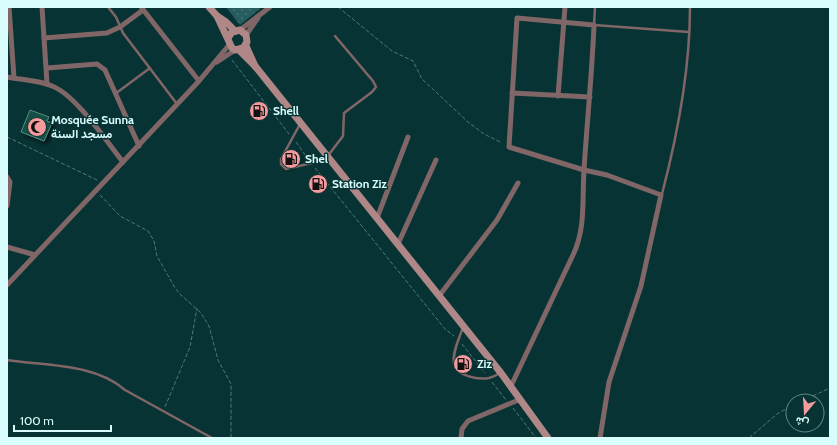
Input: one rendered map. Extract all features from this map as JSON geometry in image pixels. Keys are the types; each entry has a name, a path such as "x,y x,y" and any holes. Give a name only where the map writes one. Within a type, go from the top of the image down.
{"main road":[{"path":"209,7 217,16 236,46 255,66 501,373 548,438"},
{"path":"217,16 248,38 236,46"},
{"path":"236,46 240,32"}],"street":[{"path":"9,7 14,78"},
{"path":"42,7 47,84"},
{"path":"240,32 270,7"},
{"path":"558,96 565,7"},
{"path":"44,38 103,34 120,27 142,9 199,81"},
{"path":"511,386 578,245 582,223 584,170 594,25 517,18 508,147 584,170 637,185 661,195 641,286 609,382 600,438"},
{"path":"216,62 228,55 236,46"},
{"path":"7,285 102,183 139,146 216,62 236,46"},
{"path":"47,68 99,64 105,70 139,146"},
{"path":"7,77 47,84 62,91 75,103 123,162"},
{"path":"512,93 590,98"},
{"path":"377,218 408,137"},
{"path":"398,244 436,160"},
{"path":"7,177 10,182 7,206"},
{"path":"439,296 497,220 518,183"},
{"path":"7,247 34,255"},
{"path":"461,438 462,429 468,421 521,399"}],"lane":[{"path":"108,7 120,27 178,104"},
{"path":"595,7 594,25 689,32"},
{"path":"661,195 674,144 688,64 690,7"},
{"path":"300,123 281,159 283,168 288,170 327,157 343,136 344,113 372,92 376,87 373,81 335,36"},
{"path":"115,94 150,68"},
{"path":"463,327 454,356 455,367 460,372 475,377 489,378 501,373"},
{"path":"7,360 70,368 91,373 117,384 125,390 212,438"}],"path":[{"path":"338,7 392,51 413,61 422,79 468,122 484,134 508,147"},
{"path":"228,55 445,330"},
{"path":"7,137 102,183"},
{"path":"96,190 120,216 148,231 154,241 157,256 175,288 184,298 197,308 209,326 218,360 231,384 231,438"},
{"path":"163,411 190,347 197,308"},
{"path":"819,393 830,388"},
{"path":"749,438 777,414 785,410"}],"shaded area":[{"path":"226,7 262,7 240,25"}],"building":[{"name":"Mosquée Sunna مسجد السنة","path":"30,110 49,117 47,121 52,123 44,141 21,132"},
{"name":"Shel","path":"295,151 300,157 286,167 282,161"},
{"name":"Ziz","path":"464,358 468,358 469,364 462,370 459,370 457,364"}],"place":[{"name":"Shell","path":"259,111"},
{"name":"Mosquée Sunna مسجد السنة","path":"37,127"},
{"name":"Shel","path":"291,159"},
{"name":"Station Ziz","path":"318,184"},
{"name":"Ziz","path":"463,364"}]}
